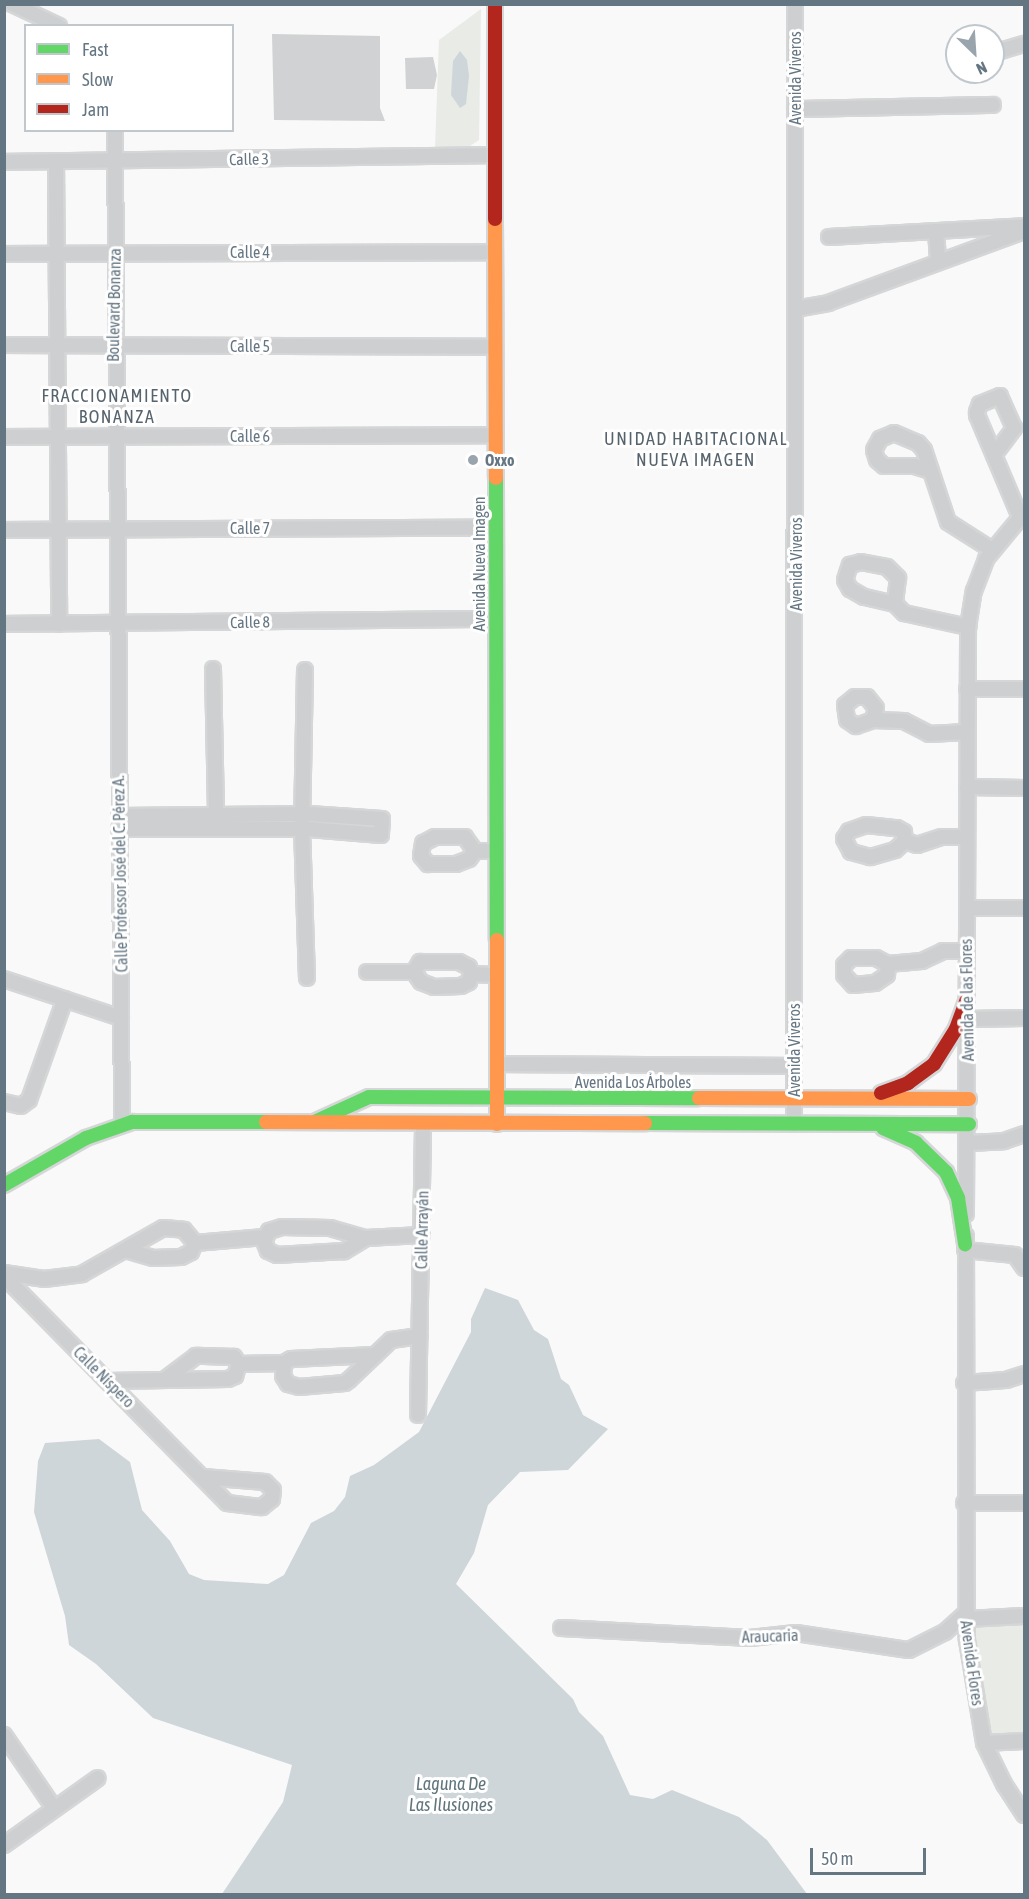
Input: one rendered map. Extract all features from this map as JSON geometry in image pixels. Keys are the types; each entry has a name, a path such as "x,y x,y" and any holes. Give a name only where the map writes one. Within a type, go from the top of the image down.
{"street":[{"path":"12,4 54,24"},
{"name":"Avenida Nueva Imagen","path":"495,4 497,1124"},
{"name":"Avenida Viveros","path":"794,1124 795,4"},
{"path":"1005,50 1024,44"},
{"path":"795,110 993,105"},
{"name":"Boulevard Bonanza","path":"115,132 113,345 117,624"},
{"name":"Calle 3","path":"4,162 494,155"},
{"path":"56,161 59,624"},
{"path":"829,237 1024,226"},
{"path":"936,231 938,262"},
{"path":"795,309 828,303 1024,231"},
{"name":"Calle 4","path":"4,254 495,252"},
{"name":"Calle 5","path":"4,345 495,347"},
{"name":"Calle 6","path":"4,437 496,435"},
{"path":"994,455 1022,515"},
{"path":"931,471 950,524 992,550"},
{"name":"Avenida de las Flores","path":"964,1503 965,1247 969,1143 966,1001 968,627 979,576 992,550 1022,515"},
{"name":"Calle 7","path":"4,530 496,526"},
{"path":"895,604 904,613 925,620 968,627"},
{"name":"Calle 8","path":"4,624 496,619"},
{"name":"Calle Professor José del C. Pérez A.","path":"117,624 122,1123"},
{"path":"213,669 222,813 228,828"},
{"path":"305,670 302,828 307,978"},
{"path":"967,689 1024,690"},
{"path":"873,720 907,722 932,734 967,732"},
{"path":"967,787 1024,788"},
{"path":"222,813 302,814 382,819 381,835 302,828 228,828 119,822 222,813"},
{"path":"905,841 920,845 942,837 967,837"},
{"path":"475,851 495,851"},
{"path":"967,908 1024,908"},
{"path":"888,964 922,961 942,951 967,951"},
{"path":"420,962 459,962 469,967 471,974 469,982 461,987 434,987 421,982 414,972 420,962"},
{"path":"367,972 414,972"},
{"path":"471,974 497,975"},
{"path":"4,979 121,1018"},
{"path":"4,1102 21,1106 29,1100 65,999"},
{"path":"839,1099 887,1092 926,1072 946,1047 966,1001"},
{"path":"967,1018 1024,1018"},
{"path":"497,1064 794,1066"},
{"name":"Avenida Los Árboles","path":"302,1124 369,1097 969,1099"},
{"path":"714,1099 714,1124"},
{"name":"Avenida Los Árboles","path":"4,1185 86,1138 122,1123 969,1124"},
{"name":"Calle Arrayán","path":"418,1415 423,1124"},
{"path":"867,1124 907,1137 940,1164 958,1198 965,1247 1023,1259"},
{"path":"969,1143 1004,1141 1024,1134"},
{"path":"4,1274 30,1278 66,1278 96,1269 128,1251 146,1234 163,1228 184,1230 195,1243"},
{"path":"195,1243 265,1237 274,1228 330,1228 366,1238 422,1235"},
{"path":"265,1237 268,1251 277,1255 344,1251 366,1238"},
{"path":"128,1251 153,1258 181,1257 191,1252 195,1243"},
{"name":"Calle Níspero","path":"4,1274 203,1477"},
{"path":"284,1363 283,1376 293,1386 338,1385 349,1380 396,1337 420,1336"},
{"path":"239,1364 284,1363 291,1359 375,1355"},
{"path":"164,1380 196,1356 234,1357 239,1364"},
{"path":"108,1381 228,1379 235,1376 239,1364"},
{"path":"964,1383 1006,1380 1024,1374"},
{"path":"964,1503 1024,1503"},
{"name":"Avenida Flores","path":"964,1503 966,1616 984,1743 1024,1817"},
{"path":"966,1616 1024,1616"},
{"name":"Araucaria","path":"561,1628 750,1638 796,1633 909,1650 945,1632 966,1616"},
{"path":"4,1735 54,1808"},
{"path":"984,1743 1024,1741"},
{"path":"4,1845 98,1778"}],"shaded area":[{"path":"481,9 479,140 467,148 435,148 439,40"},
{"path":"1024,1615 1024,1737 986,1738 966,1619"}],"water":[{"path":"460,51 467,60 469,76 466,104 460,108 451,95 453,61"},
{"name":"Laguna De Las Ilusiones","path":"485,1288 518,1300 534,1330 548,1339 561,1379 569,1385 583,1415 608,1429 568,1470 520,1472 488,1505 474,1553 456,1584 573,1699 579,1712 603,1736 630,1795 653,1799 672,1790 739,1817 767,1840 807,1894 222,1894 283,1802 292,1765 153,1718 96,1664 69,1645 65,1616 34,1512 38,1461 45,1443 99,1439 130,1462 142,1510 170,1541 189,1574 204,1580 268,1584 284,1575 311,1523 334,1511 345,1497 350,1476 374,1465 419,1432 471,1332 471,1319"}],"building":[{"path":"272,34 380,36 380,108 385,121 274,120"},
{"path":"433,57 437,75 434,89 406,89 405,58"}],"traffic: fast":[{"path":"496,478 497,940"},
{"path":"314,1122 369,1097 699,1098"},
{"path":"4,1185 86,1138 132,1122 266,1122"},
{"path":"645,1123 969,1124"},
{"path":"883,1128 916,1143 946,1172 958,1198 965,1244"}],"traffic: slow":[{"path":"495,219 496,478"},
{"path":"497,940 497,1124"},
{"path":"699,1098 969,1099"},
{"path":"266,1122 645,1123"}],"traffic: jam":[{"path":"495,4 495,219"},
{"path":"881,1093 908,1083 934,1064 956,1029 966,1001"}],"place":[{"name":"Oxxo","path":"473,460"}],"district":[{"name":"FRACCIONAMIENTO BONANZA","path":"117,407"},
{"name":"UNIDAD HABITACIONAL NUEVA IMAGEN","path":"696,450"}]}
